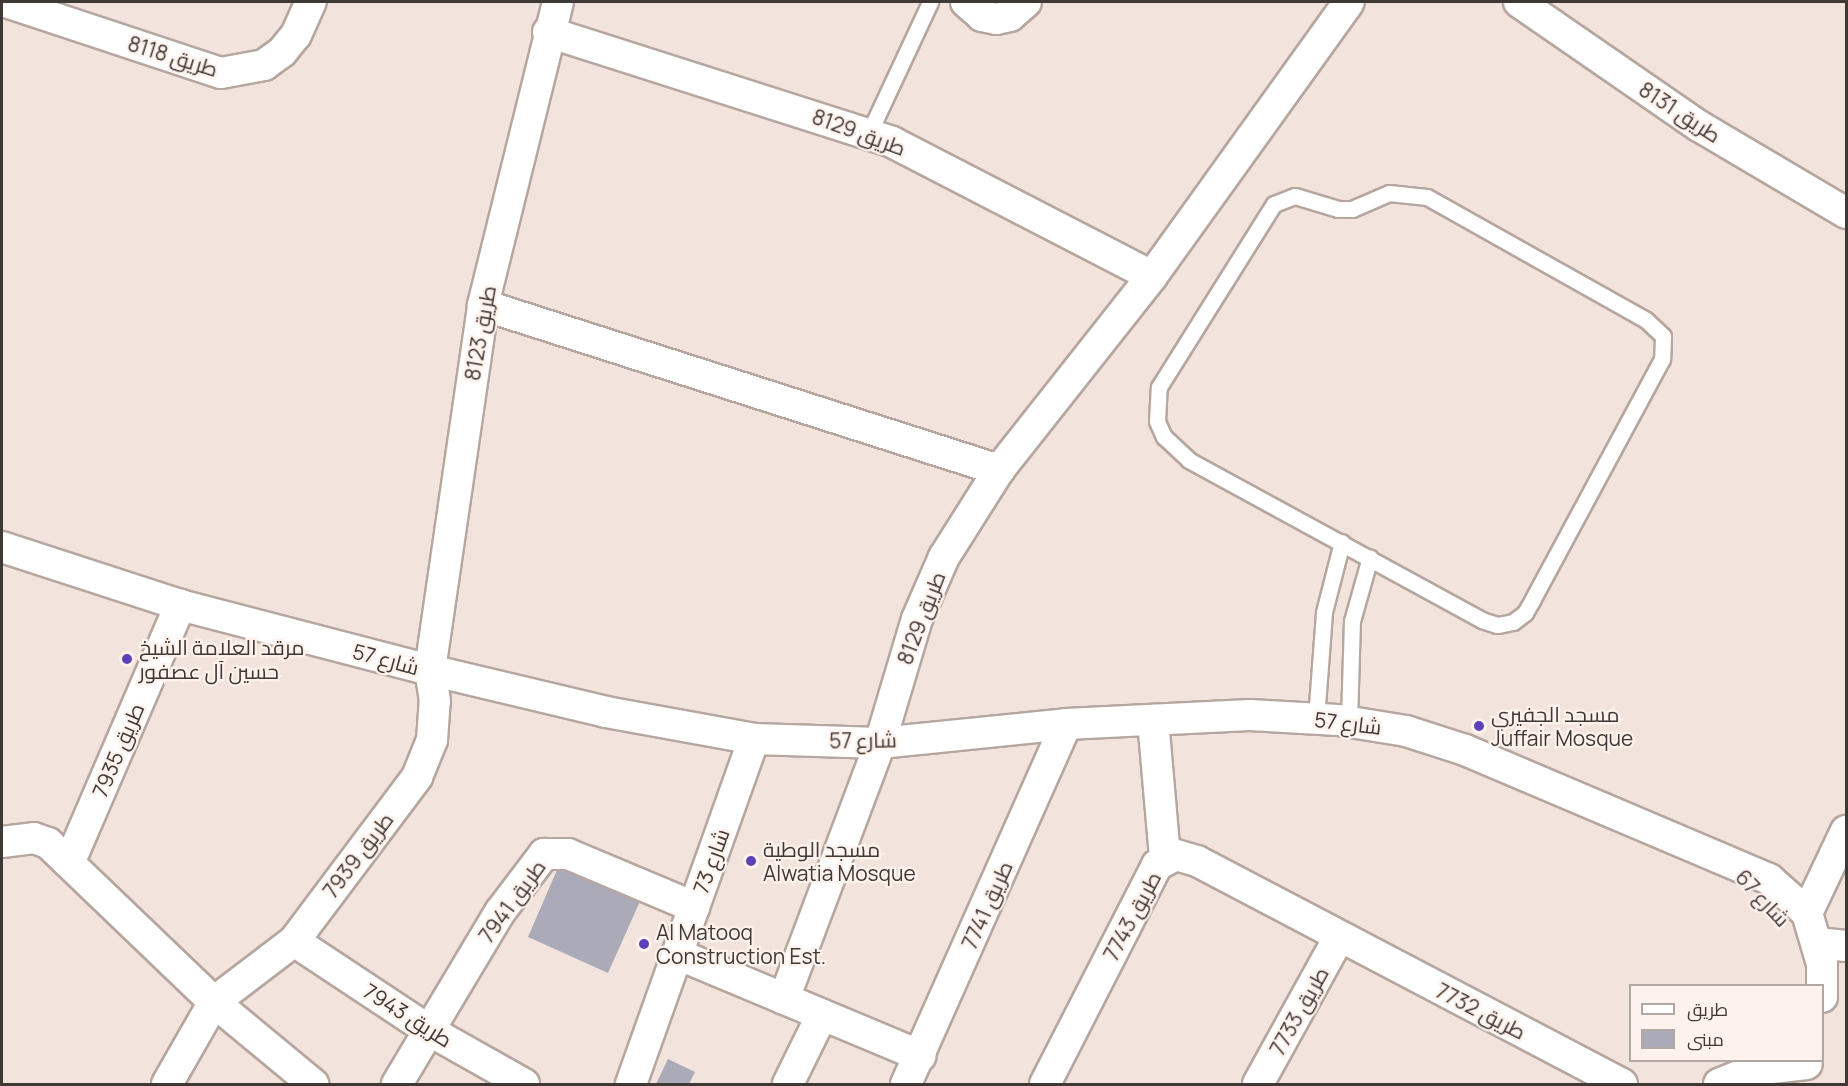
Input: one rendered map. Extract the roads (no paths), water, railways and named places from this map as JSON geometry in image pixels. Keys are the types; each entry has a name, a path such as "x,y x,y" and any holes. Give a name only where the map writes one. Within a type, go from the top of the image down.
{"street":[{"name":"طريق 8118","path":"6,2 221,73 264,65 282,52 296,35 311,2"},
{"name":"طريق 8123","path":"430,670 483,305 548,32 558,2"},
{"path":"966,2 982,16 996,19 1010,16 1026,2"},
{"name":"طريق 8129","path":"784,999 880,743 917,619 944,557 999,470 1152,276 1349,2"},
{"name":"طريق 8131","path":"1519,2 1699,126 1846,213"},
{"name":"طريق 8129","path":"548,32 869,133 1152,276"},
{"path":"483,305 999,470"},
{"name":"شارع 57","path":"2,548 180,605 430,670 606,712 754,739 880,743 1066,724 1250,715 1349,721 1406,731 1465,750 1722,858"},
{"name":"طريق 7935","path":"70,861 180,605"},
{"name":"طريق 7939","path":"214,1002 294,941 417,777 432,740 435,701 430,670"},
{"path":"1154,720 1165,858"},
{"name":"طريق 7741","path":"906,1084 921,1056 1066,724"},
{"name":"شارع 73","path":"631,1084 754,739"},
{"path":"1807,913 1846,831"},
{"path":"2,842 34,838 48,843 70,861 214,1002 313,1084"},
{"name":"طريق 7941","path":"397,1084 500,912 544,854 568,854 694,907"},
{"name":"طريق 7743","path":"1045,1084 1152,875 1165,858 1187,856 1339,937"},
{"name":"شارع 67","path":"1722,858 1769,879 1807,913 1817,943 1821,984"},
{"name":"شارع 67","path":"1722,858 1748,876 1793,928 1804,953 1810,984"},
{"name":"طريق 7733","path":"1258,1084 1339,937"},
{"name":"طريق 7732","path":"1339,937 1622,1084"},
{"name":"طريق 7943","path":"294,941 430,1032 524,1084"},
{"path":"1817,943 1846,946"},
{"path":"677,954 921,1056"},
{"path":"167,1084 214,1002"},
{"path":"788,1084 822,1015"},
{"path":"1719,1084 1754,1070 1806,1070"}],"lane":[{"path":"869,133 930,2"},
{"path":"1389,193 1421,195 1656,327 1663,336 1662,359 1525,613 1513,622 1497,625 1482,620 1370,557 1189,460 1164,437 1157,421 1159,387 1274,204 1295,196 1338,209 1352,209 1389,193"},
{"path":"1316,719 1324,612 1342,542"},
{"path":"1349,721 1353,621 1370,557"}],"place":[{"name":"مرقد العلامة الشيخ حسين آل عصفور","path":"127,659"},
{"name":"مسجد الجفيري Juffair Mosque","path":"1479,726"},
{"name":"مسجد الوطية Alwatia Mosque","path":"751,861"},
{"name":"Al Matooq Construction Est.","path":"644,944"}]}
